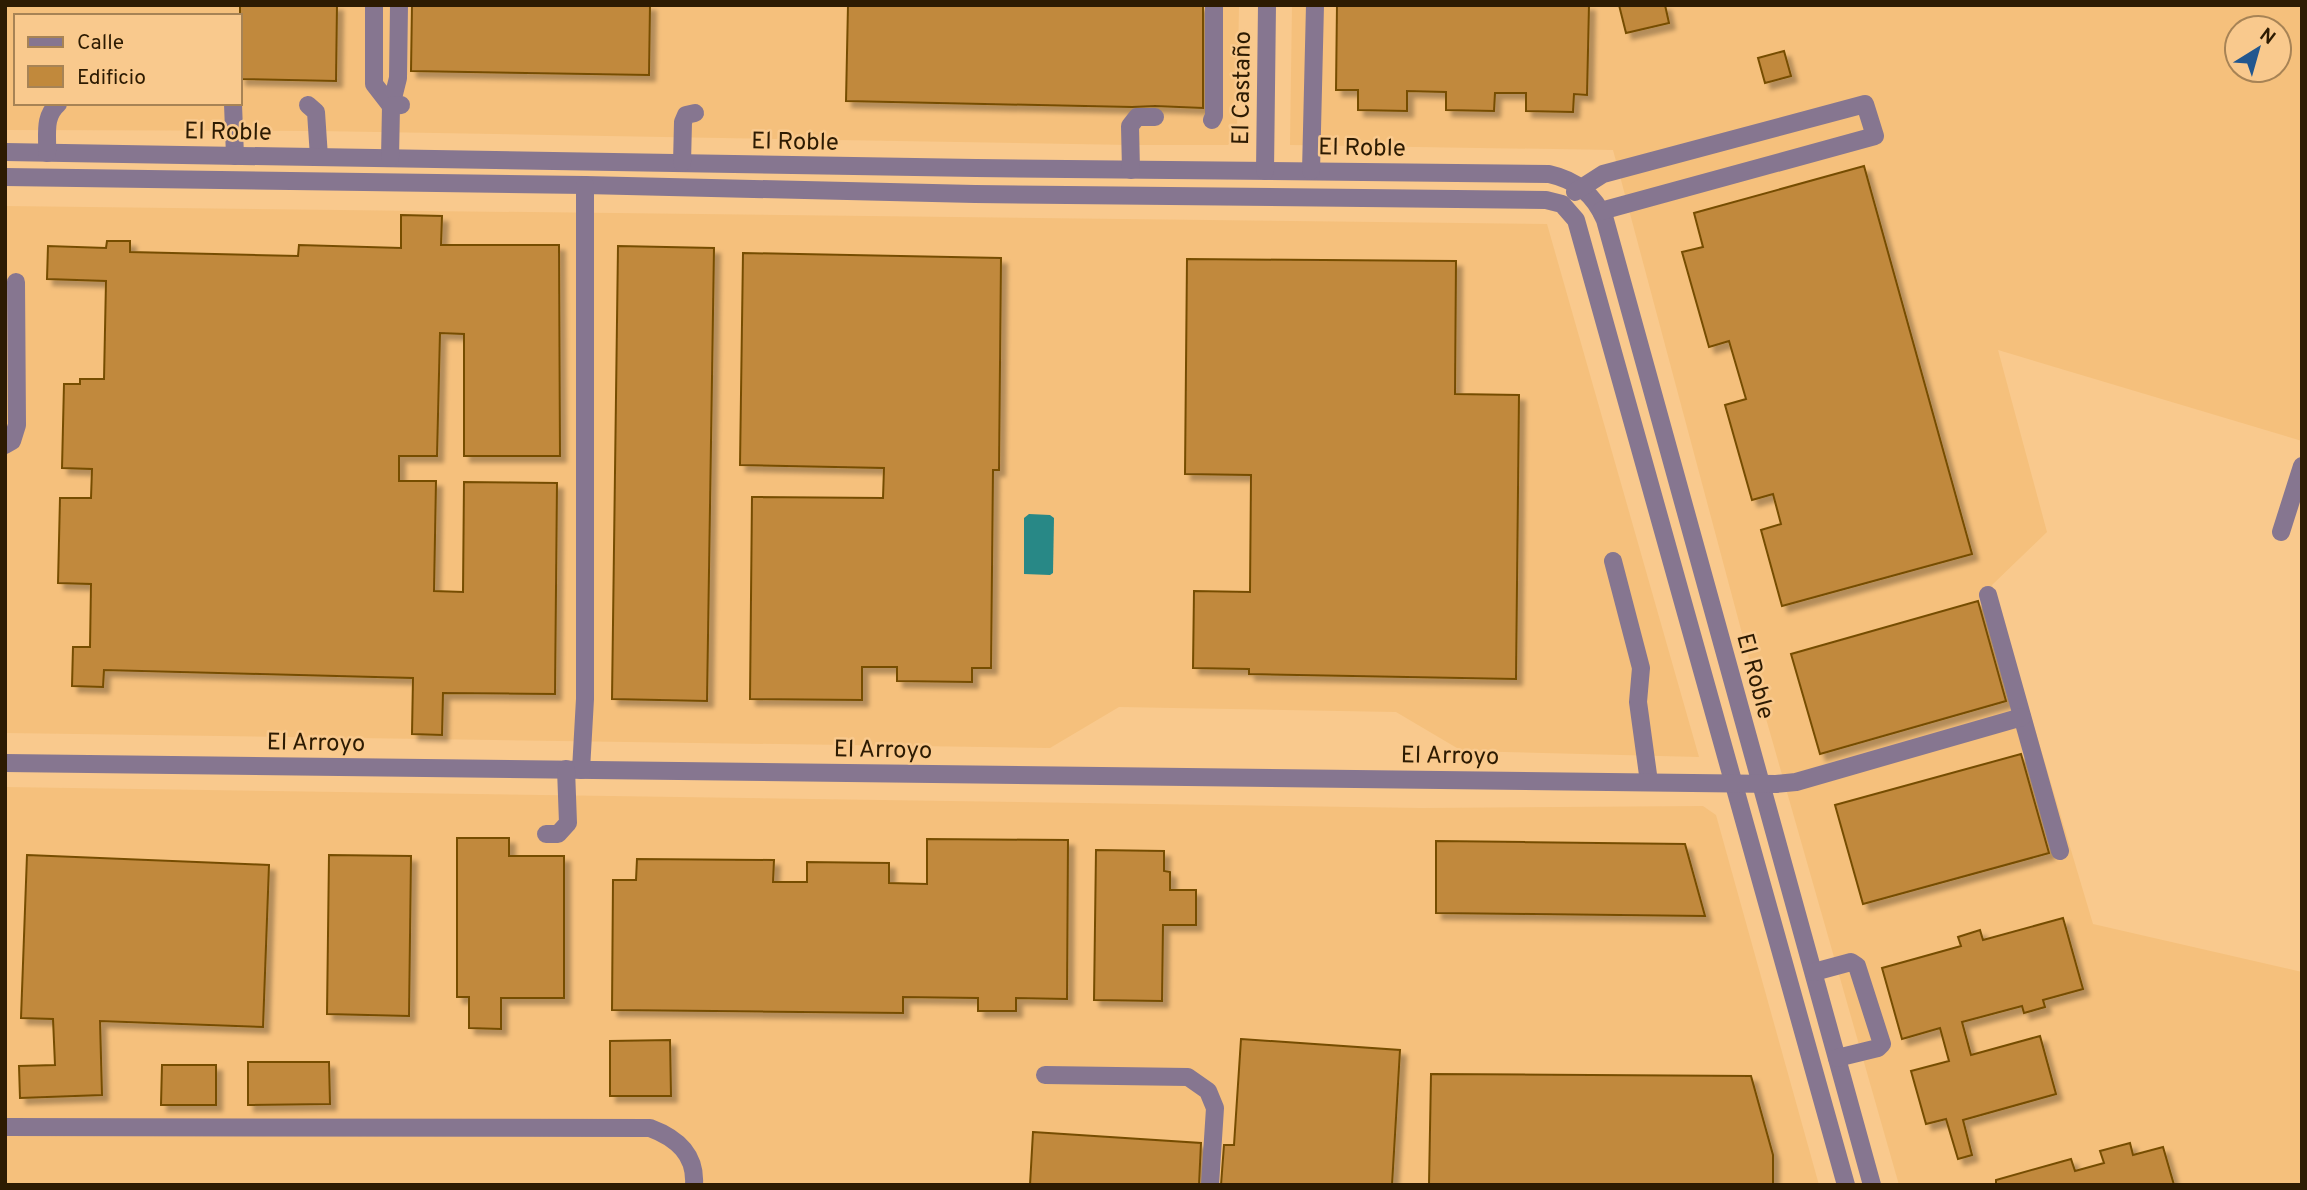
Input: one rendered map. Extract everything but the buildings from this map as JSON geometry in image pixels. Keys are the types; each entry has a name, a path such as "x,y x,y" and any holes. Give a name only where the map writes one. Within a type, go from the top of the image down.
{"street":[{"path":"374,5 374,84 396,105"},
{"path":"390,158 398,78 399,5"},
{"path":"1212,120 1214,5"},
{"name":"El Castaño","path":"1265,171 1267,5"},
{"path":"1311,171 1315,5"},
{"path":"308,104 316,112 319,157"},
{"path":"1562,204 1581,187 1603,174 1864,104 1875,136 1601,211"},
{"path":"47,153 47,120 57,105"},
{"path":"233,105 234,156"},
{"path":"682,163 683,122 686,115 695,113"},
{"path":"1131,170 1130,126 1137,117 1155,117"},
{"name":"El Roble","path":"5,152 976,168 1549,174 1571,181 1581,187 1601,211 1872,1185"},
{"path":"975,194 976,168"},
{"name":"El Roble","path":"5,177 585,185 975,194 1546,200 1562,204 1576,220 1846,1185"},
{"path":"546,834 558,834 568,823 573,770 586,699 585,185"},
{"path":"5,445 12,441 17,425 16,282"},
{"path":"2281,532 2302,466"},
{"path":"1613,561 1641,668 1638,702 1649,782"},
{"path":"1988,595 2060,852"},
{"name":"El Arroyo","path":"5,763 1760,783 1796,782 2022,717"},
{"path":"1814,972 1851,962 1857,966 1882,1044 1878,1048 1837,1059"},
{"path":"1045,1076 1188,1077 1208,1091 1215,1108 1210,1185"},
{"path":"5,1128 650,1128 667,1134 681,1144 695,1171 694,1185"}],"shaded area":[{"path":"5,5 1239,5 1237,135 1228,145 318,131 5,130"},
{"path":"1292,5 2302,5 2302,441 1998,350 2047,532 1992,585 2093,924 2302,972 2302,1185 1899,1185 1747,652 1613,150 1290,145"},
{"path":"5,206 1547,224 1699,757 1462,751 1396,712 1119,707 1050,748 5,733"},
{"path":"5,787 1422,808 1703,806 1716,815 1819,1185 5,1185"}],"water":[{"path":"1029,514 1050,515 1054,518 1053,573 1050,575 1024,574 1024,518"}]}
